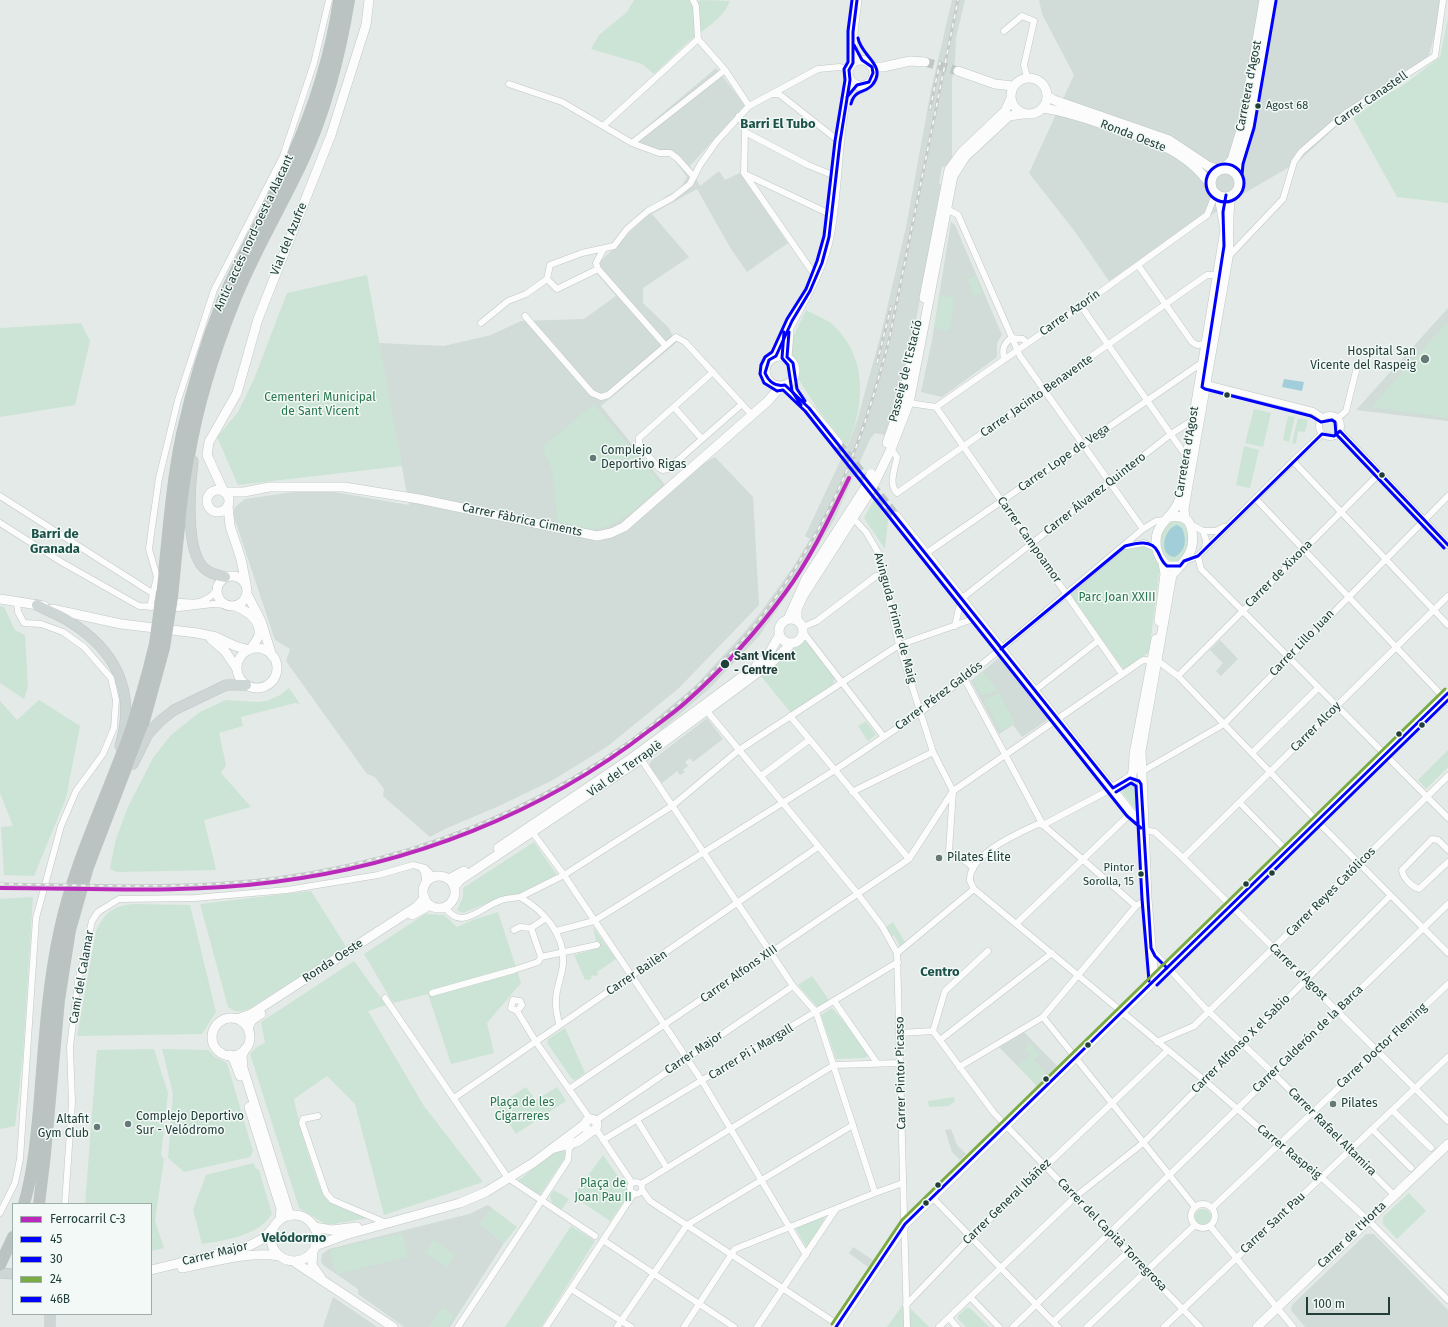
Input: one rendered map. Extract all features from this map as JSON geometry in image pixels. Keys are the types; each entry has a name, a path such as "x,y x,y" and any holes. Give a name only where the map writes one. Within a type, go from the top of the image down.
{"highway":[{"name":"Antic accés nord-oest a Alacant","path":"163,595 175,478 182,435 193,390 208,340 228,287 288,165 310,113 328,56 338,0"},
{"name":"Antic accés nord-oest a Alacant","path":"163,595 202,395 218,344 235,300 303,160 322,109 341,44 349,0"},
{"path":"38,1203 44,1168 62,976 70,930 86,874 144,720 160,646 163,595"},
{"path":"24,1203 34,1158 46,1016 59,933 76,870 126,743 160,646"},
{"path":"0,1265 12,1239"}],"main road":[{"name":"Vial del Azufre","path":"224,492 207,455 209,442 237,393 258,318 331,134 366,26 369,0"},
{"path":"776,356 792,321 816,277 822,263 829,237 840,142 847,97 854,83 855,64 853,32 857,0"},
{"name":"Carretera d'Agost","path":"1221,169 1232,160 1243,123 1264,0"},
{"name":"Carretera d'Agost","path":"1237,175 1238,163 1249,127 1271,0"},
{"path":"855,64 873,70 910,61 925,62"},
{"path":"854,83 869,82 873,70"},
{"path":"958,71 994,84 1011,93"},
{"path":"1023,114 1014,108 1011,93 1018,80 1027,77 1036,79 1042,83 1047,96 1043,108"},
{"name":"Passeig de l'Estació","path":"798,625 797,609 803,596 853,518 873,477 899,409 911,364 949,170 962,152 1005,111 1011,93"},
{"name":"Ronda Oeste","path":"1047,96 1054,100 1169,140 1208,166 1221,169"},
{"name":"Ronda Oeste","path":"947,209 953,176 965,157 1009,116 1023,114 1031,115 1043,108 1067,112 1160,143 1203,172 1215,192"},
{"path":"1221,169 1231,170 1237,175 1239,187 1231,196 1215,192 1212,177 1221,169"},
{"name":"Carretera d'Agost","path":"1187,521 1185,503 1202,384 1203,362 1224,230 1215,192"},
{"name":"Carretera d'Agost","path":"1168,518 1177,507 1180,498 1193,420 1228,258 1228,212 1231,196"},
{"path":"246,584 238,576 226,576 207,571 202,566 195,554 190,514 193,457 203,409 219,354 244,287 281,212 284,199"},
{"name":"Passeig de l'Estació","path":"873,477 891,449 909,403 947,209"},
{"path":"792,321 787,343 787,357 794,367 794,376 797,389 809,408 838,443"},
{"path":"787,357 776,356 769,360 766,366 765,374 768,380 773,384 783,385 790,381 794,376"},
{"name":"Carrer Fàbrica Ciments","path":"754,412 766,396 768,380"},
{"path":"783,385 809,408"},
{"name":"Carrer Fàbrica Ciments","path":"224,492 244,492 270,487 344,487 419,498 597,536 611,533 624,527 768,401 783,385"},
{"path":"212,493 215,472"},
{"path":"205,635 220,644 237,669 240,678 246,685 251,688 261,688 271,683 276,671 276,663 272,656 261,621 247,594 241,559 230,526 229,498 224,492 216,490 208,498 208,505 230,526"},
{"name":"Passeig de l'Estació","path":"798,625 806,578 867,490"},
{"name":"Carrer Fàbrica Ciments","path":"229,505 244,492"},
{"path":"217,512 223,511 229,505"},
{"path":"896,516 1034,691 1113,788 1131,813 1144,827"},
{"path":"1113,788 1130,778 1135,769 1134,754 1154,661 1172,575 1182,564 1192,546 1192,531 1187,521 1179,516 1168,518 1157,533 1156,548 1163,563 1164,580 1154,661 1141,751 1147,899 1154,981"},
{"path":"237,669 238,661 242,654 250,650 259,635 258,627 251,615 235,606 226,605 219,600 216,591 219,582 237,567 241,559"},
{"path":"1163,563 1167,566 1182,564"},
{"path":"235,606 245,600 247,594"},
{"path":"0,599 137,622 165,625 175,629 205,635 250,650 264,650 272,656"},
{"path":"37,605 90,618 163,629 175,629"},
{"path":"37,605 65,619 84,631 109,657 117,671 125,695 126,715 123,735 70,874 58,917 59,933"},
{"path":"84,631 85,623 90,618 100,617 126,622 137,622"},
{"name":"Vial del Terraplè","path":"780,625 798,625 799,641 791,644 772,662 707,711 641,759 533,833 460,880 452,883 629,760 751,670 767,657 779,636 780,625"},
{"path":"779,636 785,642 791,644"},
{"path":"86,874 97,853 138,753 153,728 174,710 205,694 226,685 246,685"},
{"path":"838,1326 905,1224 1123,1013 1286,851 1447,697"},
{"path":"1130,778 1139,781 1142,784"},
{"path":"1131,813 1138,813 1143,809"},
{"path":"440,876 452,883 454,899 444,907 437,908 427,901 426,885 434,877 440,876"},
{"name":"Ronda Oeste","path":"277,1224 281,1209 238,1069 234,1060 230,1056 215,1048 212,1040 214,1027 220,1021 232,1018 237,1019 251,1014 427,901"},
{"name":"Ronda Oeste","path":"248,1028 254,1018 427,901"},
{"path":"237,1019 248,1028 250,1038 242,1056 242,1064 290,1216"},
{"path":"230,1056 238,1054 245,1049"},
{"name":"Carrer Major","path":"550,1150 573,1144 592,1125"},
{"name":"Carrer Major","path":"314,1249 345,1235 460,1203 498,1186 550,1150 592,1125"},
{"name":"Carrer de l'Horta","path":"1257,1327 1448,1144"},
{"path":"325,1282 312,1265 316,1233 314,1227 300,1216 290,1216 277,1224 271,1235 272,1244 280,1256 293,1261 393,1327"},
{"name":"Carrer Major","path":"314,1227 332,1230 386,1223"},
{"name":"Carrer Major","path":"152,1270 249,1246 264,1238 277,1224"},
{"path":"293,1261 307,1257 314,1249"},
{"name":"Carrer Major","path":"152,1276 248,1256 266,1254 280,1256"},
{"path":"0,1273 12,1274"}],"street":[{"path":"216,591 210,598 195,602 168,601 163,595 156,577 149,549 160,472 178,400 214,290 283,156 314,63 329,0"},
{"path":"693,0 696,6 698,39 724,70 749,106"},
{"name":"Carrer Canastell","path":"1228,258 1283,199 1294,162 1301,152 1346,113 1435,56 1443,0"},
{"path":"1004,31 1022,16 1034,21 1024,65 1027,77"},
{"path":"602,126 698,39"},
{"path":"481,323 508,302 526,294 547,279 550,266 582,253 603,250 614,246 627,229 648,211 672,198 690,184 700,165 716,142 749,106 818,69 855,64"},
{"path":"632,143 724,70"},
{"path":"509,84 562,102 632,143 659,153 670,153 677,158 694,177"},
{"path":"772,94 778,94 840,142"},
{"path":"739,116 745,129 744,173 816,277"},
{"path":"745,129 808,165 837,177"},
{"path":"744,173 832,214"},
{"name":"Carrer Azorín","path":"936,407 1081,306 1207,215 1215,192"},
{"path":"947,209 958,215 1017,350 1143,529"},
{"path":"603,250 596,263 598,269 665,345"},
{"path":"1138,265 1192,342 1197,345 1206,344"},
{"path":"547,279 557,289 598,269"},
{"name":"Carrer Jacinto Benavente","path":"891,449 897,457 892,482 893,488 897,493 1045,391 1207,275 1217,275"},
{"path":"1081,306 1186,456"},
{"path":"525,316 592,393 601,397 608,395 676,336 685,342 742,404 754,412"},
{"path":"1004,360 1002,349 1006,342 1012,338 1023,339 1027,343"},
{"name":"Carrer Lope de Vega","path":"925,554 1203,362"},
{"path":"1338,418 1346,412 1358,363"},
{"path":"713,372 638,439 639,445 654,462 661,469 666,470 742,404"},
{"path":"1202,384 1313,411 1322,417"},
{"path":"909,403 936,407"},
{"path":"674,407 702,439"},
{"name":"Carrer Campoamor","path":"936,407 1122,674"},
{"path":"1330,414 1338,418 1341,424 1340,431 1334,436 1326,436 1322,434 1318,428 1322,417 1330,414"},
{"name":"Carrer Álvarez Quintero","path":"961,599 1171,434 1193,420"},
{"path":"1340,431 1448,544"},
{"path":"1182,564 1198,556 1322,434"},
{"path":"1293,461 1448,625"},
{"name":"Carrer de Xixona","path":"1178,676 1380,473"},
{"path":"0,496 163,595"},
{"name":"Carrer Lillo Juan","path":"1143,771 1224,724 1289,656 1448,496"},
{"path":"1256,498 1396,647 1447,697"},
{"name":"Avinguda Primer de Maig","path":"853,518 866,532 880,554 899,645 933,752 953,791"},
{"name":"Carrer Pérez Galdós","path":"556,932 594,921 835,770 921,712 1001,649 1143,529 1156,521 1168,518"},
{"path":"1187,521 1203,531 1216,532 1230,523"},
{"path":"0,523 63,563 139,606 191,607 213,604 226,605"},
{"path":"1203,531 1206,540 1205,548"},
{"name":"Carrer Pérez Galdós","path":"1124,546 1144,542 1156,548"},
{"path":"1198,556 1201,569 1289,656 1318,688 1448,818"},
{"path":"884,575 876,576 817,621 798,625 884,737"},
{"path":"150,607 163,595"},
{"name":"Carrer Alcoy","path":"1183,858 1448,596"},
{"path":"955,626 961,599"},
{"path":"0,1212 15,1183 20,1159 36,918 61,826 76,791 103,754 114,728 116,700 111,678 84,647 63,632 41,624 24,623 18,612 17,602"},
{"path":"444,907 450,914 456,918 460,918 474,914 499,901 520,897 564,875 672,806 739,750 899,645 976,618"},
{"path":"1034,691 1098,641"},
{"path":"790,716 909,859 953,791 1143,660 1154,661 1178,676 1390,896 1448,953"},
{"path":"964,678 1043,825 1136,906"},
{"path":"1252,753 1318,688"},
{"name":"Carrer Pintor Picasso","path":"707,711 857,893 882,926 897,953 907,1327"},
{"path":"760,776 809,740"},
{"path":"852,792 933,752"},
{"path":"641,759 793,986 816,1012 832,1057 875,1193"},
{"name":"Carrer Reyes Católicos","path":"1157,1042 1194,1026 1274,949 1448,776"},
{"path":"897,953 974,889 970,881 974,864 993,848 1010,837 1038,824 1043,825 1113,788"},
{"path":"953,791 950,851 952,854 967,861 973,869"},
{"path":"1240,803 1286,851"},
{"path":"1017,923 1131,813"},
{"name":"Carrer d'Agost","path":"1144,827 1155,832 1183,858 1448,1121"},
{"path":"533,833 564,875 702,1081 762,1179 806,1255"},
{"path":"1442,844 1448,838"},
{"path":"1448,850 1438,840 1432,839 1402,870 1403,875 1414,888 1419,889 1448,862"},
{"name":"Carrer Bailèn","path":"454,1098 818,847"},
{"name":"Carrer Alfons XIII","path":"569,1089 909,859"},
{"name":"Camí del Calamar","path":"65,1203 72,1102 70,1047 78,982 92,921 98,912 119,899 195,898 287,890 378,875 413,865 419,866"},
{"path":"419,866 425,868 434,877"},
{"path":"419,866 424,872 426,885"},
{"name":"Carrer Raspeig","path":"974,889 1079,975 1279,1145 1321,1177 1368,1220 1448,1300"},
{"name":"Carrer Alfonso X el Sabio","path":"939,1327 1075,1197 1143,1142 1390,896"},
{"path":"520,897 532,904 546,918 556,932 563,954 563,964 556,1000 559,1025"},
{"path":"959,1067 1043,1017 1136,906 1147,899"},
{"name":"Carrer Calderón de la Barca","path":"1013,1327 1448,904"},
{"path":"514,930 520,928 531,928 546,918"},
{"path":"531,928 541,957"},
{"path":"541,957 563,954 597,945"},
{"name":"Carrer Rafael Altamira","path":"1151,948 1155,956 1209,1012 1273,1073 1394,1195"},
{"path":"900,1033 933,1031 945,991 988,951"},
{"path":"940,1040 1052,953"},
{"path":"432,993 514,970 538,962 541,957"},
{"name":"Carrer Pi i Margall","path":"603,1140 898,962"},
{"name":"Carrer Doctor Fleming","path":"1212,1208 1448,984"},
{"name":"Carrer Major","path":"592,1125 686,1058 793,986"},
{"path":"385,998 508,1178 595,1236"},
{"path":"834,1001 877,1063"},
{"path":"518,1011 536,1042 632,1184 630,1188 634,1193"},
{"path":"1043,1017 1111,1104 1195,1207"},
{"name":"Carrer del Capità Torregrosa","path":"933,1031 994,1113 1200,1327"},
{"name":"Carrer General Ibáñez","path":"906,1305 971,1237 1045,1165 1168,1050"},
{"name":"Carrer Sant Pau","path":"1164,1327 1448,1056"},
{"path":"546,1327 634,1193 638,1194 642,1187 667,1168 834,1065 842,1063 900,1063"},
{"path":"1392,1110 1431,1148"},
{"path":"318,1116 303,1119 302,1123 326,1193 332,1200 386,1223"},
{"path":"637,1120 667,1168"},
{"path":"617,1327 687,1225 853,1125"},
{"path":"1372,1129 1411,1168"},
{"path":"458,1327 568,1160 569,1149 573,1144"},
{"path":"632,1184 637,1182 642,1187 650,1201 838,1326"},
{"path":"684,1327 735,1248 903,1183"},
{"path":"933,1198 1058,1327"},
{"path":"1195,1226 1191,1216 1195,1207 1202,1204 1212,1208 1215,1215 1210,1226"},
{"path":"757,1327 836,1209"},
{"path":"1195,1226 1202,1228 1210,1226"},
{"path":"1087,1327 1146,1270 1195,1226"},
{"path":"1210,1226 1293,1327"},
{"path":"603,1240 653,1275 734,1327"},
{"path":"1053,1322 1128,1252"},
{"path":"571,1289 631,1327"},
{"path":"970,1298 999,1327"},
{"path":"949,1318 957,1327"}],"shaded area":[{"path":"952,0 965,0 956,38 952,80 952,157 947,166 942,167 939,184 941,184 910,353 885,435 875,433 870,439 834,520 798,579 759,636 709,689 661,730 654,720 695,686 742,635 760,613 796,563 810,539 805,536 850,440 857,421 881,334 906,227 931,90"},
{"path":"1039,0 1444,0 1429,55 1338,125 1298,162 1248,191 1109,281 1076,233 1029,173 1074,75 1042,14"},
{"path":"716,68 745,105 690,166 700,186 719,171 725,180 740,173 788,243 747,272 731,249 697,189 652,214 689,257 643,288 643,303 669,328 676,343 601,406 665,485 715,457 753,497 759,605 679,688 608,746 553,780 430,837 383,796 384,789 375,777 367,774 286,661 290,649 275,640 233,514 235,507 245,499 293,492 334,492 409,505 379,343 444,346 491,335 521,321 584,319 616,296 593,269 666,196 679,190 687,177 672,157 632,139"},
{"path":"951,222 955,225 1002,335 997,343 997,357 942,397 921,392 932,340"},
{"name":"Hospital San Vicente del Raspeig","path":"1448,308 1448,421 1356,410"},
{"path":"1220,640 1238,659 1221,676 1216,671 1223,663 1210,650"},
{"path":"1000,657 1049,719 1022,737 1013,725 999,734 971,681"},
{"path":"707,718 723,739 693,762 690,758 685,762 688,766 683,770 685,772 680,775 677,771 662,783 649,766 651,761"},
{"path":"1024,1032 1057,1066 1037,1086 999,1047"},
{"path":"951,1129 957,1145 966,1154 960,1160 952,1152 945,1130"},
{"path":"488,1205 492,1208 480,1224 504,1243 450,1327 404,1327 358,1294 358,1289 323,1265 321,1261 322,1254 329,1249 469,1214"},
{"path":"1366,1234 1374,1234 1448,1310 1448,1327 1305,1327 1291,1310 1292,1305"},
{"path":"853,1247 873,1260 868,1267 849,1253"},
{"path":"333,1297 354,1311 377,1327 323,1327"}],"green space":[{"path":"634,0 690,0 692,5 701,0 730,1 727,8 717,19 688,42 654,74 642,64 591,49 599,35 627,12"},
{"path":"1448,18 1448,203 1397,197 1353,118 1378,100 1405,84 1440,57"},
{"name":"Cementeri Municipal de Sant Vicent","path":"367,275 402,466 238,485 217,437 238,412 254,379 287,293"},
{"path":"976,276 982,293 974,296 967,279"},
{"path":"939,295 955,298 949,331 934,328"},
{"path":"806,310 833,325 844,338 858,367 860,399 853,431 847,446 817,408 797,377 797,365 791,356 791,341"},
{"path":"81,323 90,341 75,405 0,417 0,328"},
{"name":"Hospital San Vicente del Raspeig","path":"1446,323 1448,326 1448,418 1371,407"},
{"name":"Complejo Deportivo Rigas","path":"594,404 662,485 621,519 603,528 593,529 580,528 559,523 557,521 552,470 542,447"},
{"path":"1254,409 1271,413 1263,447 1245,443"},
{"path":"1288,416 1295,417 1289,442 1283,440"},
{"path":"1298,418 1308,420 1305,432 1298,431 1296,444 1292,443"},
{"path":"1244,446 1259,450 1250,488 1236,485"},
{"path":"874,500 888,520 885,549 864,518"},
{"path":"1172,521 1183,523 1188,534 1187,547 1183,558 1177,562 1170,561 1164,555 1160,547 1159,537 1163,528"},
{"name":"Parc Joan XXIII","path":"1131,538 1152,548 1160,566 1149,652 1124,670 1066,591"},
{"path":"0,606 4,607 15,630 25,635 28,687 24,699 0,683"},
{"path":"805,639 835,676 833,685 791,713 760,675 786,653 800,645"},
{"path":"983,672 998,690 982,696 973,681"},
{"path":"289,688 300,704 295,703 241,717 243,726 219,733 226,765 221,773 251,807 204,820 216,870 117,872 112,870 110,868 116,839 127,809 153,758 171,735 200,712 226,700 257,702 267,701 280,695"},
{"path":"999,693 1015,723 1000,731 984,700"},
{"path":"39,700 80,726 66,798 34,876 4,875 1,827 13,826 0,793 0,701 17,720"},
{"path":"866,721 876,735 868,741 858,726"},
{"path":"1448,750 1448,767 1426,789 1418,780"},
{"path":"1133,782 1136,784 1138,806 1135,809 1122,792 1123,789"},
{"path":"534,842 557,875 520,894 499,898 463,913 457,910 463,897 463,888"},
{"path":"311,891 345,945 344,948 249,1009 237,1011 228,1007 200,904"},
{"path":"33,897 23,1054 15,1126 0,1129 0,899"},
{"path":"133,904 190,905 216,1012 202,1034 77,1036 96,931 106,915 114,909"},
{"path":"498,912 521,983 487,1023 494,1053 451,1064 428,994 393,1003 364,954 425,914 444,915 457,927"},
{"path":"893,922 906,944 901,948 894,935 891,937 886,927"},
{"path":"593,927 616,959 597,972 598,974 595,977 593,975 591,976 592,978 588,981 587,979 585,980 574,955 598,948"},
{"path":"354,961 386,1005 368,1011 424,1106 483,1182 384,1215 355,1104 327,1076 294,1099 308,1153 319,1184 324,1195 329,1201 343,1209 369,1218 327,1225 299,1208 250,1054 258,1046 265,1043 261,1022"},
{"path":"812,976 829,1000 818,1008 798,985"},
{"path":"832,1008 844,1022 847,1021 870,1054 865,1058 836,1059 821,1015"},
{"path":"565,1028 585,1073 575,1080 572,1079 547,1043 548,1039"},
{"path":"1029,1043 1040,1054 1034,1060 1033,1059 1048,1075 1037,1085 1018,1066 1030,1055 1024,1049"},
{"name":"Complejo Deportivo Sur - Velódromo","path":"154,1049 168,1093 161,1155 164,1159 155,1221 164,1248 152,1251 152,1203 85,1203 97,1050"},
{"path":"162,1049 208,1050 215,1057 227,1063 253,1151 250,1157 184,1172 168,1158 173,1094"},
{"name":"Plaça de les Cigarreres","path":"526,1087 536,1100 557,1087 566,1101 516,1134 497,1106"},
{"path":"954,1097 955,1101 949,1106 929,1107 928,1101"},
{"path":"559,1149 566,1152 566,1156 540,1195 519,1182 519,1180"},
{"name":"Plaça de Joan Pau II","path":"603,1155 627,1189 627,1197 610,1221 573,1196"},
{"path":"254,1163 255,1168 259,1170 272,1214 259,1227 241,1236 202,1244 193,1210 206,1175"},
{"path":"554,1190 569,1199 561,1210 552,1203 550,1195"},
{"path":"1409,1193 1426,1211 1397,1239 1383,1224 1383,1217"},
{"path":"492,1208 517,1227 504,1243 480,1224"},
{"path":"1200,1209 1206,1209 1211,1214 1209,1223 1206,1225 1200,1225 1195,1220 1195,1214"},
{"path":"823,1217 825,1218 807,1248 795,1227"},
{"path":"571,1226 595,1241 541,1327 505,1327"},
{"path":"402,1233 408,1257 336,1274 330,1250"},
{"path":"434,1240 455,1255 447,1267 425,1253"},
{"path":"904,1303 904,1327 887,1327"},
{"path":"442,1307 455,1316 447,1327 429,1327"},
{"path":"910,1308 929,1327 910,1327"},
{"path":"966,1308 970,1308 989,1327 966,1327 958,1319 958,1316"}],"water":[{"path":"1284,379 1304,382 1302,391 1282,387"},
{"path":"1177,525 1182,528 1185,541 1183,548 1175,557 1170,556 1166,552 1164,542 1168,532 1172,527"}],"tunnel":[{"path":"925,62 958,71"},
{"path":"838,443 896,516"}],"railway":[{"path":"0,884 138,886 242,882 277,878 345,866 412,848 477,825 540,796 600,762 656,721 708,676 755,625 797,566 831,506 860,436 876,388 889,340 958,0"},
{"path":"930,109 940,62"},
{"path":"877,363 891,307"}],"rail line":[{"name":"C-3","path":"0,888 171,889 240,886 274,882 324,874 375,863 424,849 519,811 565,787 608,760 677,709 713,677 751,636 794,580 820,537 849,478"}],"transit line":[{"name":"30","path":"852,0 848,31 848,62 844,69 845,80 835,141 824,236 817,261 806,289 787,319 772,352 765,357 761,365 760,374 764,383 777,391 783,390 805,411 1127,816 1141,828"},
{"name":"45","path":"857,0 853,32 853,63 849,70 850,80 840,142 829,237 822,263 810,291 792,321 776,356 769,360 765,373 768,379 773,383 785,385 809,408 1113,788 1130,778 1139,781 1141,784 1151,948 1155,956 1167,968"},
{"name":"46B","path":"1242,175 1243,164 1254,128 1276,1"},
{"name":"30","path":"851,104 858,93 867,89 873,84 877,71 860,44 858,38"},
{"name":"45","path":"847,97 857,85 869,82 873,73 872,67 862,60 854,45"},
{"name":"46B","path":"1221,164 1229,164 1236,167 1241,172 1244,183 1241,194 1236,199 1229,202 1221,202 1214,199 1209,194 1206,187 1206,179 1209,172 1214,167 1221,164"},
{"name":"46B","path":"1226,195 1223,212 1224,246 1202,387 1311,416 1321,422 1332,420 1335,422 1336,434 1444,548"},
{"name":"30","path":"784,332 782,358 788,365 792,391 801,405"},
{"name":"45","path":"789,332 787,357 793,363 797,389 805,401"},
{"name":"45","path":"1001,649 1125,546 1143,543 1152,545 1167,566 1180,566 1184,561 1198,556 1322,434 1334,436 1340,431 1448,545"},
{"name":"24","path":"832,1324 902,1220 1445,689"},
{"name":"45","path":"836,1327 905,1224 1448,693"},
{"name":"30","path":"1157,985 1448,700"},
{"name":"30","path":"1116,792 1131,783 1136,786 1142,899 1149,981"}],"place":[{"name":"Agost 68","path":"1258,106"},
{"name":"Hospital San Vicente del Raspeig","path":"1425,359"},
{"name":"Complejo Deportivo Rigas","path":"593,458"},
{"name":"Sant Vicent - Centre","path":"725,664"},
{"name":"Pilates Élite","path":"939,858"},
{"name":"Pintor Sorolla, 15","path":"1141,874"},
{"name":"Pilates","path":"1333,1104"},
{"name":"Complejo Deportivo Sur - Velódromo","path":"128,1124"},
{"name":"Altafit Gym Club","path":"97,1127"}],"district":[{"name":"Barri El Tubo","path":"778,124"},
{"name":"Barri de Granada","path":"55,542"},
{"name":"Centro","path":"940,972"},
{"name":"Velódormo","path":"294,1238"}]}
